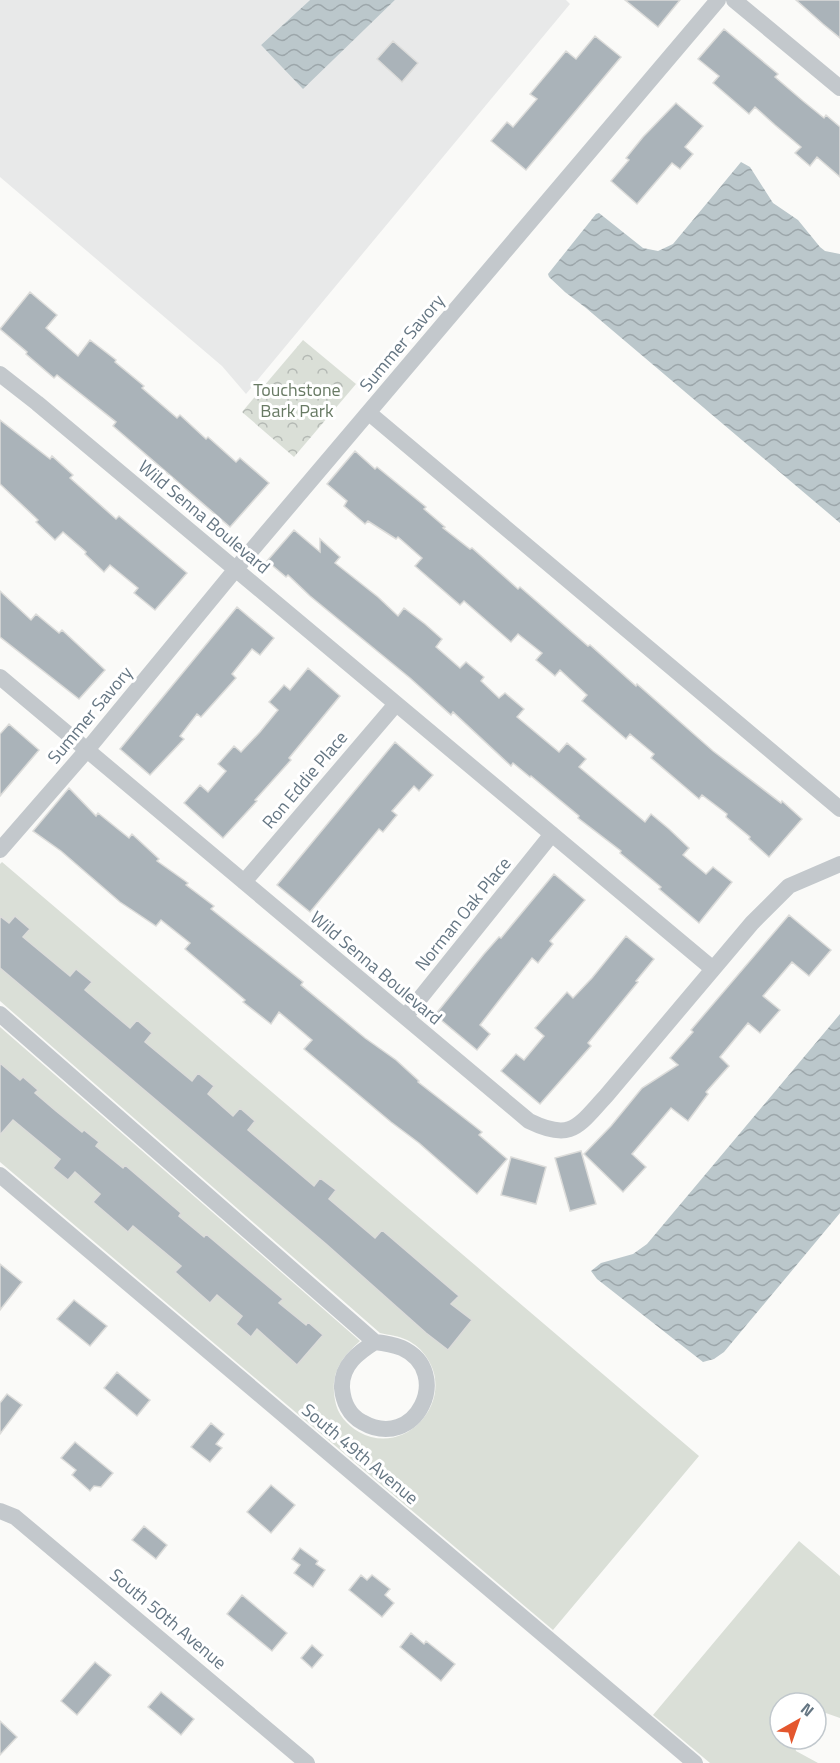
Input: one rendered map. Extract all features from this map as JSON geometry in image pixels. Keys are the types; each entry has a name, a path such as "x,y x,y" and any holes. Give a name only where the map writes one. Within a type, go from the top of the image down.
{"street":[{"name":"Summer Savory","path":"0,850 87,750 236,569 718,0"},
{"path":"734,0 840,88"},
{"name":"Wild Senna Boulevard","path":"0,374 713,969"},
{"path":"369,413 840,809"},
{"name":"Wild Senna Boulevard","path":"0,677 529,1121 547,1130 562,1132 575,1128 583,1121 752,923 789,886 840,864"},
{"name":"Ron Eddie Place","path":"244,882 396,704"},
{"name":"Norman Oak Place","path":"405,1017 552,834"},
{"path":"0,1014 375,1342 403,1348 415,1357 423,1369 427,1383 426,1397 420,1410 410,1421 397,1428 370,1427 358,1420 349,1410 343,1398 342,1384 345,1371 352,1359 375,1342"},
{"name":"South 49th Avenue","path":"0,1175 695,1763"},
{"name":"South 50th Avenue","path":"0,1511 15,1517 307,1763"}],"shaded area":[{"path":"0,0 310,0 261,45 303,88 395,0 566,0 570,4 246,394 222,366 0,177"}],"green space":[{"name":"Touchstone Bark Park","path":"303,340 356,384 294,457 242,412"},
{"path":"2,862 699,1456 553,1630 0,1162 0,1027 360,1341 342,1360 334,1382 336,1405 343,1419 350,1426 376,1438 393,1437 408,1431 421,1421 430,1407 435,1391 434,1375 423,1352 404,1339 380,1333 0,1001 0,864"},
{"path":"799,1541 840,1576 840,1718 828,1714 828,1691 768,1691 768,1751 796,1751 818,1763 710,1763 653,1715"}],"water":[{"path":"310,0 395,0 303,89 261,45"},
{"path":"741,162 750,167 773,203 798,220 820,247 825,251 840,254 840,523 565,292 548,274 599,213 643,248 658,251 673,244"},
{"path":"840,1014 840,1213 724,1352 714,1359 703,1362 597,1279 591,1271 601,1263 633,1254 647,1244"}],"building":[{"path":"625,0 680,0 658,27"},
{"path":"796,0 840,0 840,38 823,24"},
{"path":"724,29 778,74 775,77 803,101 824,118 826,115 840,127 840,177 817,157 810,166 795,153 801,147 755,107 749,114 713,83 719,76 698,59"},
{"path":"595,36 621,57 526,170 491,141 507,122 513,127 537,99 530,94 566,51 576,59"},
{"path":"393,41 418,63 402,82 377,59"},
{"path":"676,103 703,126 685,147 693,154 680,169 672,163 637,204 611,181 629,160 626,158 643,137"},
{"path":"30,292 57,315 46,328 78,356 90,340 116,360 115,362 144,386 142,388 177,418 180,415 236,462 240,458 269,483 230,527 113,426 116,422 57,375 54,378 0,329"},
{"path":"0,420 50,459 52,456 73,475 70,478 116,519 119,516 187,573 155,610 134,593 138,588 110,565 104,572 63,532 55,540 36,522 38,520 0,484"},
{"path":"355,451 426,507 424,509 445,527 443,528 470,549 472,548 518,589 520,587 636,686 637,684 713,751 781,803 782,801 802,819 769,857 726,817 727,814 702,795 699,799 651,758 654,754 630,734 626,739 582,701 587,695 560,670 555,676 536,660 542,653 518,634 511,642 464,601 460,605 415,566 422,558 398,537 396,539 368,521 365,524 344,506 347,501 327,484"},
{"path":"294,530 320,552 320,539 340,557 335,563 398,616 404,608 425,624 442,639 436,647 460,668 466,662 484,677 481,681 499,698 505,693 524,709 517,717 559,752 567,743 586,759 579,767 645,822 651,814 669,829 689,848 683,855 706,874 713,867 732,882 699,923 620,853 621,851 578,818 579,816 531,776 513,763 511,766 453,712 451,715 288,575 286,577 267,561"},
{"path":"0,591 31,620 36,614 59,633 62,630 105,670 79,699 0,637"},
{"path":"237,607 274,638 260,655 252,649 232,674 236,678 201,717 197,714 180,736 184,739 150,775 120,749"},
{"path":"308,668 340,696 289,758 291,760 223,838 184,803 200,785 208,792 226,771 218,764 234,746 241,752 260,732 278,710 269,702 284,685 290,690"},
{"path":"9,724 39,750 0,796 0,734"},
{"path":"395,742 433,775 419,791 414,786 392,811 397,815 383,832 379,829 310,912 277,885"},
{"path":"69,788 96,816 98,813 129,838 132,834 159,859 157,861 188,883 186,885 214,906 211,909 303,982 301,985 482,1132 479,1135 507,1159 477,1194 419,1143 304,1049 312,1040 279,1012 271,1024 243,1002 245,1000 185,949 190,943 161,920 156,926 120,902 61,851 33,831"},
{"path":"554,874 585,900 550,941 553,944 538,963 532,958 480,1025 490,1034 477,1050 435,1015 484,954 499,937 501,938"},
{"path":"789,915 831,950 809,976 792,962 763,996 780,1010 760,1033 748,1023 720,1057 729,1066 706,1092 708,1094 688,1121 671,1108 632,1154 646,1167 623,1192 584,1154 642,1088 678,1065 670,1058"},
{"path":"0,916 9,923 15,916 30,929 23,937 70,976 76,969 92,982 85,990 130,1028 137,1020 152,1033 145,1042 192,1081 198,1073 214,1086 208,1094 233,1116 240,1108 255,1121 248,1130 314,1186 320,1178 336,1190 329,1199 375,1238 382,1230 459,1296 451,1304 472,1320 448,1350 0,968"},
{"path":"626,936 654,959 588,1043 591,1046 540,1104 501,1071 516,1054 524,1060 544,1036 535,1028 567,992 573,998"},
{"path":"0,1063 20,1080 23,1077 38,1090 35,1093 56,1111 82,1132 84,1130 99,1142 96,1146 123,1168 125,1165 181,1213 179,1216 204,1237 206,1234 283,1299 279,1303 306,1325 308,1322 323,1335 297,1365 257,1329 251,1337 236,1324 242,1316 217,1295 210,1303 175,1272 181,1266 133,1226 128,1232 93,1202 100,1194 75,1172 68,1180 53,1168 60,1159 13,1120 0,1135"},
{"path":"581,1151 596,1204 570,1211 555,1158"},
{"path":"511,1157 546,1167 536,1204 501,1195"},
{"path":"0,1264 22,1282 0,1310"},
{"path":"74,1300 107,1326 90,1346 57,1319"},
{"path":"117,1372 150,1400 137,1416 104,1388"},
{"path":"7,1394 22,1405 0,1434 0,1403"},
{"path":"211,1423 224,1434 216,1444 222,1448 210,1462 191,1447"},
{"path":"75,1442 113,1473 101,1487 94,1486 90,1491 72,1475 76,1470 61,1458"},
{"path":"271,1485 295,1505 271,1533 247,1512"},
{"path":"144,1526 167,1545 156,1559 132,1540"},
{"path":"300,1548 318,1561 316,1564 325,1570 313,1587 294,1573 300,1565 292,1559"},
{"path":"361,1575 367,1580 372,1575 390,1589 385,1595 394,1603 382,1617 349,1590"},
{"path":"242,1595 287,1633 272,1651 227,1614"},
{"path":"411,1633 424,1644 426,1641 455,1664 441,1681 400,1647"},
{"path":"312,1645 323,1655 312,1668 301,1658"},
{"path":"95,1662 111,1675 77,1715 61,1701"},
{"path":"161,1692 194,1719 181,1735 148,1707"},
{"path":"0,1721 17,1737 0,1755"}]}
